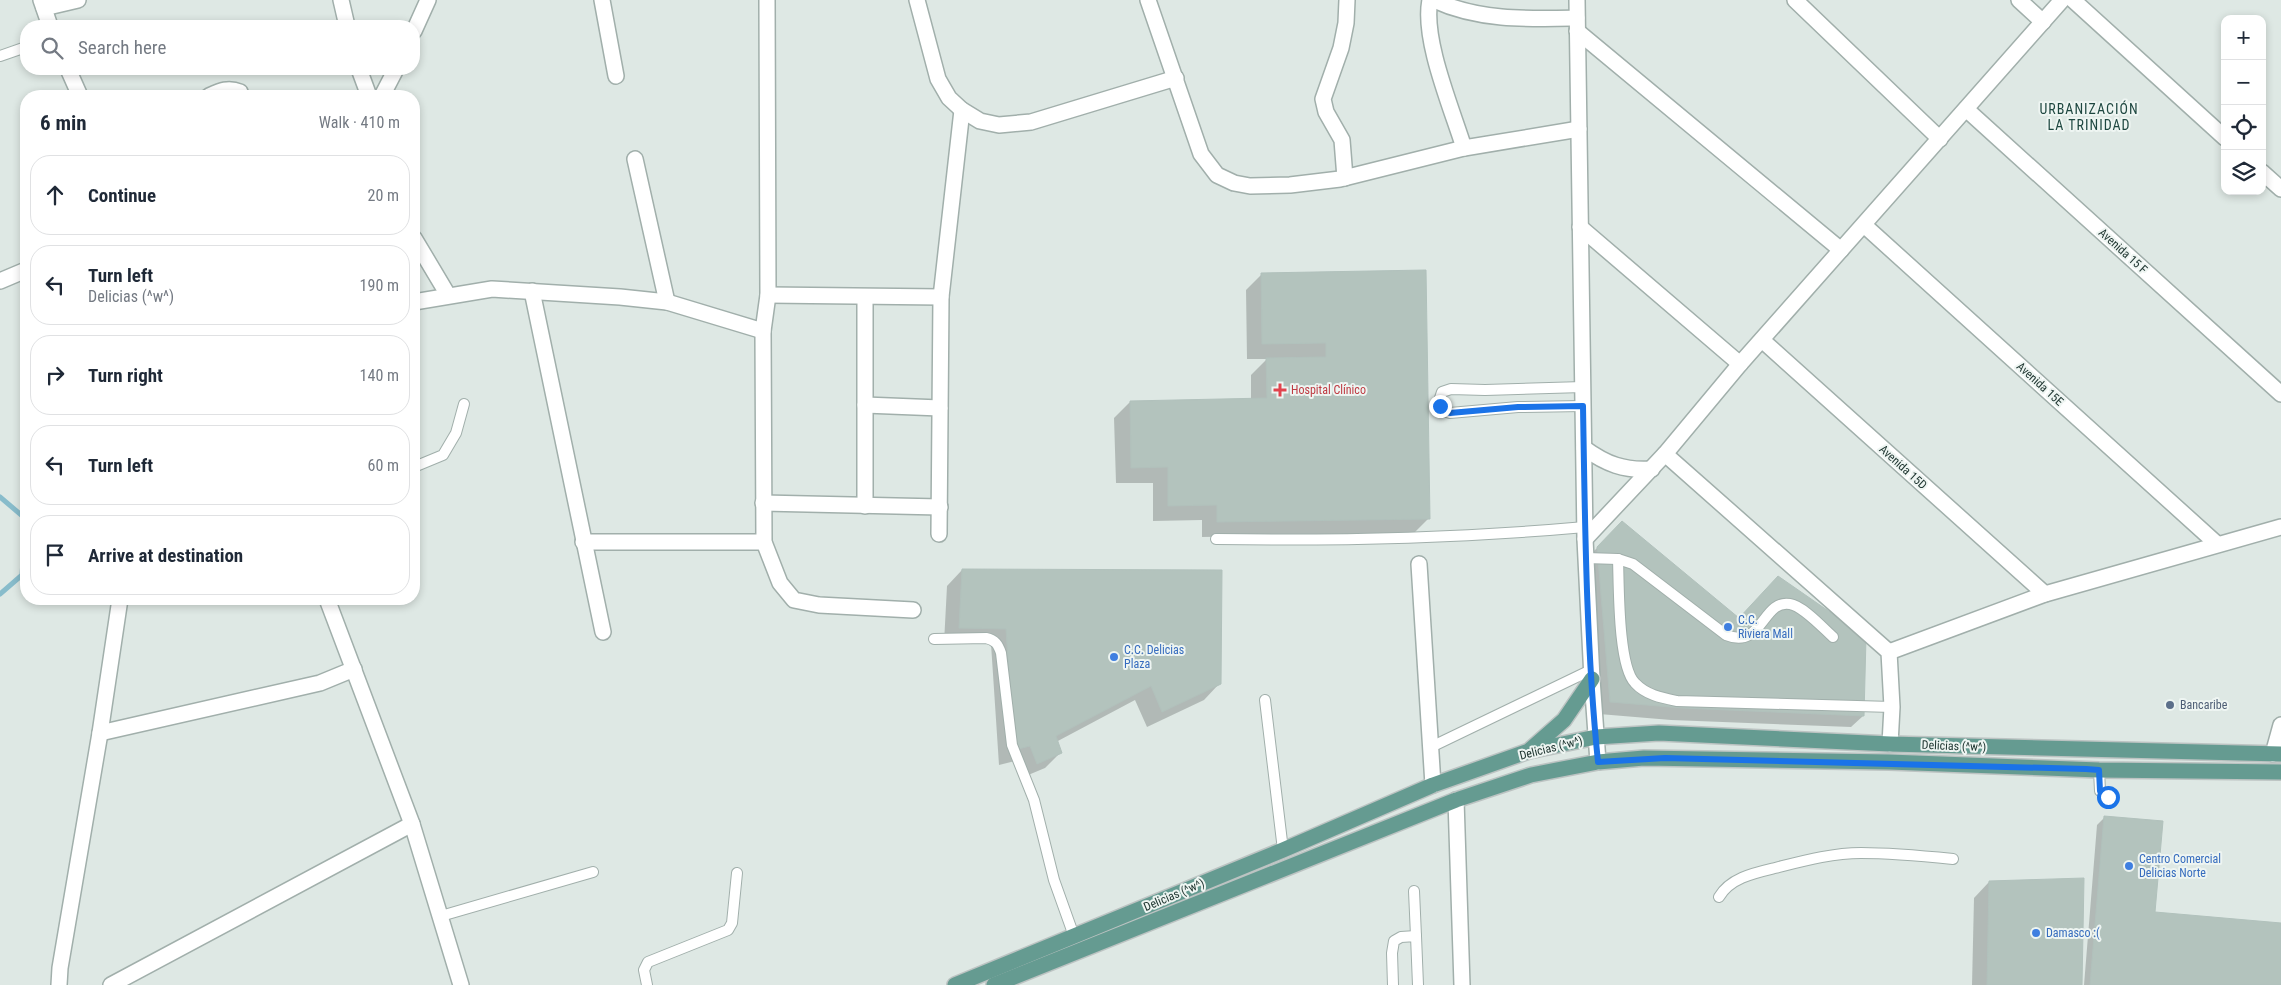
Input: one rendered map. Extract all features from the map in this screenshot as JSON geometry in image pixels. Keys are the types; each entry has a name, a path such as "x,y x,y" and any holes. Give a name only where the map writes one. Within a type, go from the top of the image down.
{"main road":[{"path":"1528,751 1564,720 1591,674"},
{"name":"Delicias (^w^)","path":"955,985 1283,850 1433,785 1528,751 1596,737 1659,733 1890,744 2277,754"},
{"name":"Delicias (^w^)","path":"994,985 1456,800 1531,775 1598,762 1624,759 1675,758 1889,762 2099,770 2281,772"}],"street":[{"path":"48,20 42,4 78,0"},
{"path":"341,0 346,20"},
{"path":"419,20 428,0"},
{"path":"602,0 616,76"},
{"path":"767,0 768,295 763,331 764,542 780,583 794,600 819,605 913,610"},
{"path":"917,0 938,79 949,98 962,110 980,121 999,125 1031,122 1176,78"},
{"path":"1148,0 1201,154 1218,175 1234,183 1250,186 1290,185 1345,178 1464,148 1578,129"},
{"path":"1345,178 1342,140 1326,112 1323,99 1341,48 1346,23 1347,0"},
{"path":"1430,0 1428,18 1430,38 1464,148"},
{"path":"1434,0 1452,8 1476,14 1577,24 1841,250"},
{"path":"1577,0 1585,533 1591,674 1598,762"},
{"path":"1795,0 1940,138"},
{"path":"2019,0 2043,22"},
{"path":"1585,533 1652,469 1740,364 2062,0"},
{"path":"2073,0 2221,134"},
{"path":"71,75 77,90"},
{"path":"361,75 367,90"},
{"path":"385,90 393,75"},
{"name":"Avenida 15 F","path":"1966,109 2281,394"},
{"path":"939,534 941,297 962,110"},
{"path":"634,159 668,302"},
{"path":"2266,175 2281,188"},
{"name":"Avenida 15E","path":"1864,224 2217,544"},
{"path":"1580,227 1740,364"},
{"path":"420,248 448,295"},
{"path":"0,281 20,273"},
{"path":"420,301 492,288 668,302 763,331"},
{"path":"532,292 603,632"},
{"path":"768,295 941,297"},
{"path":"865,297 865,506"},
{"name":"Avenida 15D","path":"1762,340 2045,594"},
{"path":"865,405 940,408"},
{"path":"1584,448 1601,461 1614,467 1652,469"},
{"path":"1665,454 1889,652 1892,707 1890,744"},
{"path":"763,503 940,507"},
{"path":"1889,652 2045,594 2281,527"},
{"path":"583,542 764,542"},
{"path":"1419,564 1433,785"},
{"path":"59,985 60,968 100,733 119,605"},
{"path":"329,605 412,824 461,985"},
{"path":"100,733 320,683 354,669"},
{"path":"2277,754 2281,725"},
{"path":"1456,800 1462,985"},
{"path":"111,985 412,824"}],"lane":[{"path":"0,56 20,49"},
{"path":"1583,387 1485,390 1451,389 1442,392 1439,401 1444,411 1450,413 1518,407 1583,406"},
{"path":"420,465 443,455 456,433 464,404"},
{"path":"1216,539 1393,539 1585,533"},
{"path":"1586,558 1618,559 1633,564 1726,635 1733,638 1742,638 1754,633 1776,606 1783,603 1798,607 1833,636"},
{"path":"1618,559 1624,660 1634,683 1645,691 1677,701 1892,707"},
{"path":"934,639 986,638 993,639 998,645 1001,653 1012,745 1034,800 1054,880 1074,936"},
{"path":"1431,746 1591,674"},
{"path":"1265,700 1283,850"},
{"path":"2099,770 2100,791 2108,797"},
{"path":"1719,897 1727,886 1733,882 1765,871 1827,856 1868,853 1953,859"},
{"path":"441,916 593,872"},
{"path":"648,985 644,970 648,962 728,930 732,922 737,873"},
{"path":"1414,891 1418,985"},
{"path":"1394,985 1392,953 1394,941 1401,937 1416,936"}],"building":[{"name":"Hospital Clínico","path":"1426,270 1430,519 1217,522 1217,505 1168,506 1168,467 1131,468 1130,401 1267,398 1266,358 1326,357 1326,343 1262,344 1261,273"},
{"name":"C.C. Riviera Mall","path":"1622,521 1739,618 1778,576 1866,637 1864,716 1683,708 1610,702 1597,547"},
{"name":"C.C. Delicias Plaza","path":"962,569 1222,570 1221,684 1162,712 1151,686 1056,736 1062,753 1037,764 1030,746 1014,750 1006,629 959,628"},
{"name":"Centro Comercial Delicias Norte","path":"2104,816 2163,821 2155,912 2281,923 2281,985 2090,985"},
{"name":"Damasco :(","path":"2084,878 2082,985 1987,985 1989,881"}],"waterway":[{"path":"0,497 20,514"},
{"path":"0,594 20,577"}],"place":[{"name":"Hospital Clínico","path":"1280,390"},
{"name":"C.C. Riviera Mall","path":"1728,627"},
{"name":"C.C. Delicias Plaza","path":"1114,657"},
{"name":"Bancaribe","path":"2170,705"},
{"name":"Centro Comercial Delicias Norte","path":"2129,866"},
{"name":"Damasco :(","path":"2036,933"}],"district":[{"name":"URBANIZACIÓN LA TRINIDAD","path":"2089,118"}],"route":[{"path":"1440,406 1444,411 1450,413 1518,407 1583,406 1585,539 1598,762 1665,758 1889,762 2086,769 2099,770 2100,791 2108,797"}]}
